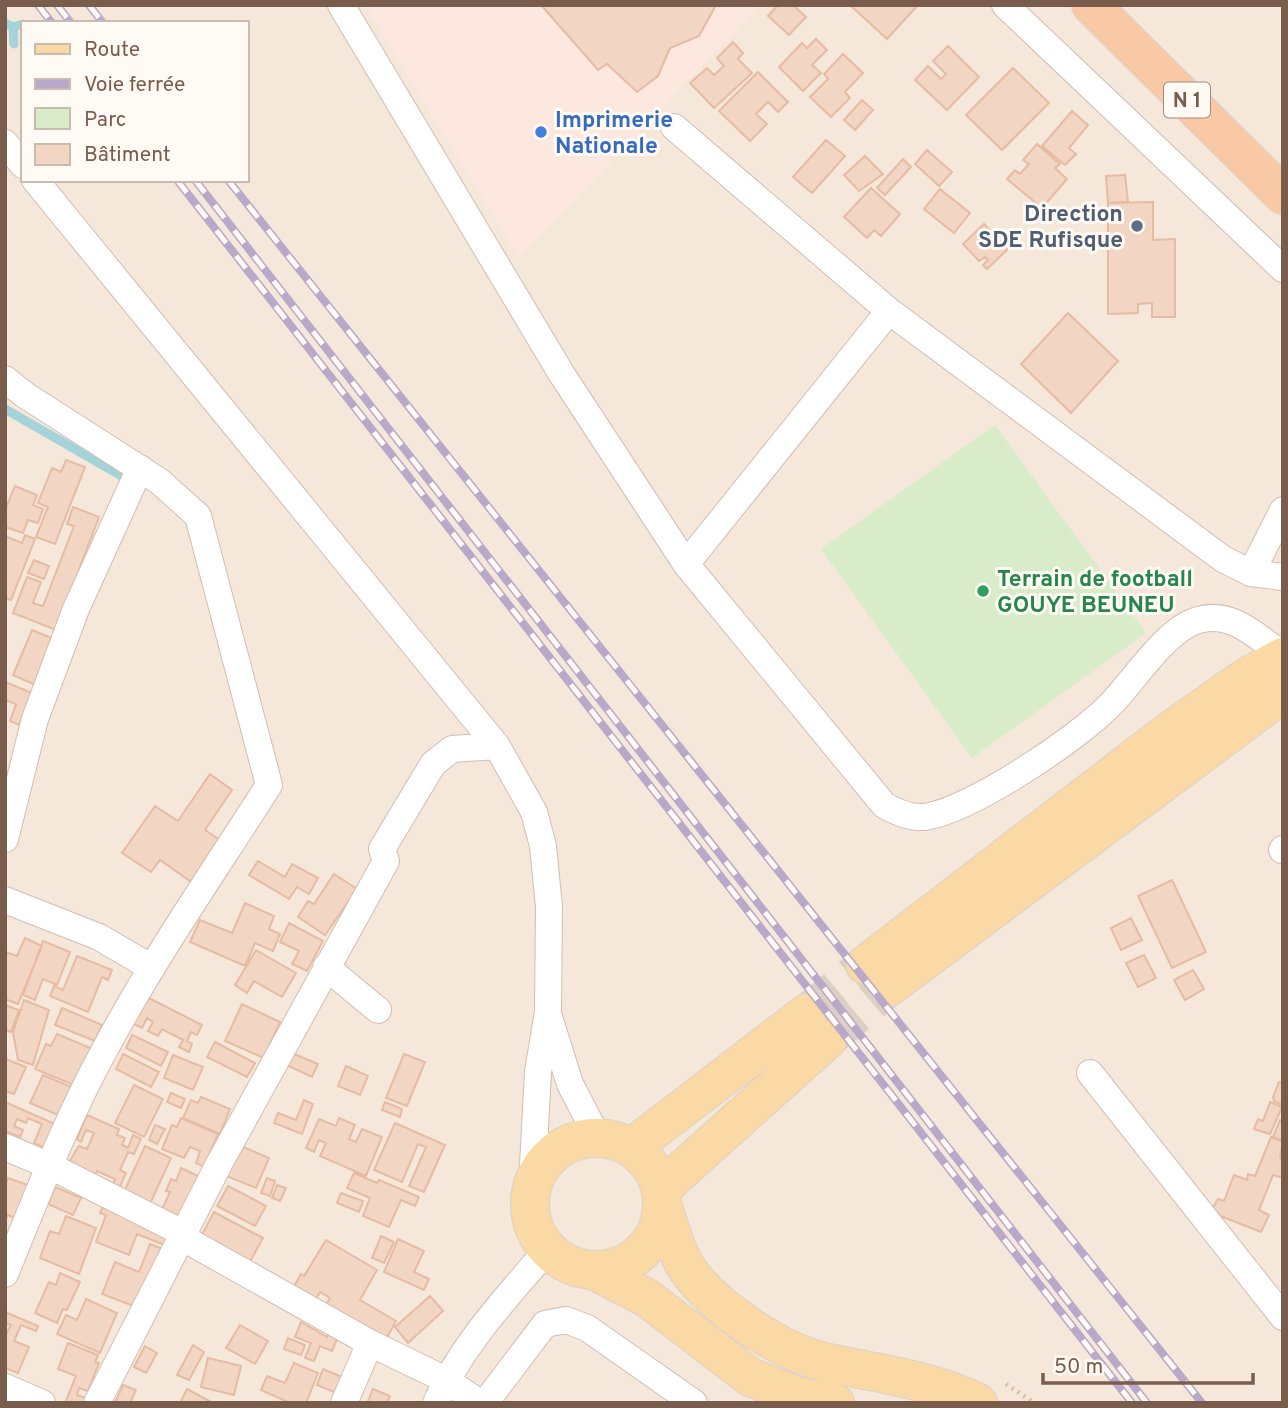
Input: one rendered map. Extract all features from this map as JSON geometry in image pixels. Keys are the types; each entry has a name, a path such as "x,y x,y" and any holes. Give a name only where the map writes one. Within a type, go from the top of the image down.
{"highway":[{"name":"N 1","path":"1091,5 1283,195"}],"main road":[{"path":"1283,656 1245,678 1171,730 877,976 1283,694"},
{"path":"593,1270 611,1269 641,1253 656,1232 662,1198 818,1026 615,1143"},
{"path":"835,1403 797,1396 750,1377 647,1298 593,1270 560,1260 537,1234 531,1219 532,1184 539,1168 551,1155 573,1142 615,1143 645,1159 662,1198 683,1262 704,1289 767,1339 820,1361 990,1392"}],"street":[{"path":"341,5 561,373 686,564 884,805 902,815 922,817 957,808 1068,742 1109,706 1171,637 1198,620 1229,618 1283,656"},
{"path":"1005,5 1283,269"},
{"path":"674,127 889,311 1223,559 1251,573 1283,577"},
{"path":"5,144 21,163"},
{"path":"37,182 497,746 534,812 543,846 549,907 548,1012 538,1072 532,1184"},
{"path":"686,564 889,311"},
{"path":"5,379 25,395 170,489 198,516 269,785 152,968 103,1052 50,1166 5,1274"},
{"path":"5,839 35,719 76,610 140,468"},
{"path":"1251,573 1283,510"},
{"path":"97,1403 220,1162 297,1027 326,967 386,861 382,849 433,764 453,750 497,746"},
{"path":"5,900 99,937 152,968"},
{"path":"326,967 378,1010"},
{"path":"548,1012 570,1084 615,1143"},
{"path":"1090,1073 1283,1317"},
{"path":"5,1147 50,1166 177,1230 183,1238 370,1343 441,1392 482,1403 545,1324 566,1320 587,1328 694,1403"},
{"path":"441,1392 494,1313 548,1249"},
{"path":"344,1403 370,1343"},
{"path":"5,1387 41,1403"}],"path":[{"path":"990,1392 1034,1403"}],"shaded area":[{"path":"5,5 1283,5 1283,1403 5,1403"},
{"name":"Imprimerie Nationale","path":"366,5 760,5 519,258"}],"green space":[{"name":"Terrain de football GOUYE BEUNEU","path":"995,425 1146,633 972,758 821,549"}],"building":[{"path":"541,5 716,5 699,36 670,48 658,76 637,92 607,64 598,70"},
{"path":"778,5 793,5 806,17 789,35 768,16"},
{"path":"850,5 918,5 887,39"},
{"path":"816,39 827,50 812,65 821,73 803,91 779,67 802,43 807,48"},
{"path":"733,42 743,53 738,59 752,73 714,108 690,83 707,68 714,75 724,66 717,58"},
{"path":"948,46 979,77 947,110 915,80 928,66 941,79 946,74 933,61"},
{"path":"843,54 863,73 845,92 850,98 831,117 810,97 828,79 824,74"},
{"path":"1013,68 1049,103 1002,150 966,115"},
{"path":"758,72 788,102 778,112 768,102 756,114 767,124 750,141 719,111"},
{"path":"862,100 873,110 855,130 844,120"},
{"path":"1072,111 1088,125 1069,148 1076,154 1065,165 1042,146"},
{"path":"826,140 845,156 812,193 793,177"},
{"path":"1037,144 1060,164 1055,168 1067,179 1042,208 1007,179 1015,170 1020,174 1029,164 1023,160"},
{"path":"927,150 952,172 939,186 915,164"},
{"path":"865,156 883,174 859,191 844,175"},
{"path":"903,159 911,167 885,195 877,188"},
{"path":"1125,175 1128,202 1108,203 1106,176"},
{"path":"871,188 900,214 881,236 874,230 867,238 844,217"},
{"path":"940,189 970,213 954,233 924,209"},
{"path":"1153,202 1153,240 1175,239 1175,317 1152,317 1152,303 1138,304 1138,313 1108,314 1108,203"},
{"path":"984,224 1008,249 987,269 983,265 988,260 985,257 979,261 963,244"},
{"path":"1068,313 1118,361 1071,413 1021,364"},
{"path":"66,460 85,467 55,544 36,537 48,507 38,503 52,468 61,472"},
{"path":"15,486 37,495 33,505 43,509 38,523 28,520 23,533 5,527 5,510"},
{"path":"73,507 99,517 56,630 13,613 27,577 41,582 33,603 43,606 74,526 67,524"},
{"path":"25,535 35,539 11,600 5,598 5,536 22,543"},
{"path":"34,560 49,566 44,579 28,573"},
{"path":"32,630 54,639 35,685 13,675"},
{"path":"5,682 32,693 19,725 10,721 16,704 5,700"},
{"path":"210,774 232,790 205,830 226,844 197,886 160,860 151,872 122,853 155,806 178,821"},
{"path":"258,861 285,877 292,864 318,878 309,894 297,887 289,899 249,875"},
{"path":"334,874 357,889 325,935 298,917 308,901 314,904"},
{"path":"1172,880 1206,952 1172,968 1138,896"},
{"path":"245,903 274,916 269,929 280,934 273,951 255,943 245,966 190,942 200,920 232,933"},
{"path":"1131,918 1142,940 1121,950 1111,928"},
{"path":"289,923 323,941 307,971 292,964 299,951 280,942"},
{"path":"25,938 42,946 18,1004 5,999 5,952 17,956"},
{"path":"43,941 70,952 57,985 43,979 35,1000 23,995"},
{"path":"256,950 296,973 282,997 254,981 247,993 235,985"},
{"path":"1144,955 1156,978 1138,987 1126,963"},
{"path":"77,956 112,970 108,980 102,977 88,1012 50,996 54,986 63,990"},
{"path":"1193,970 1204,989 1185,1000 1174,980"},
{"path":"145,996 202,1025 197,1035 191,1032 187,1041 192,1044 189,1052 179,1047 183,1040 162,1029 158,1036 148,1031 153,1022 147,1018 142,1028 131,1023"},
{"path":"24,1000 49,1010 33,1065 18,1060 13,1032"},
{"path":"242,1004 280,1022 264,1058 225,1041"},
{"path":"5,1005 19,1010 11,1032 5,1030"},
{"path":"62,1008 102,1025 95,1041 55,1025"},
{"path":"57,1034 95,1050 79,1087 35,1069 46,1044 51,1046"},
{"path":"132,1035 168,1052 161,1066 126,1048"},
{"path":"215,1042 255,1063 247,1077 207,1057"},
{"path":"285,1050 318,1064 312,1077 280,1062"},
{"path":"123,1054 159,1072 151,1087 116,1069"},
{"path":"404,1054 425,1062 407,1106 386,1098"},
{"path":"173,1055 203,1067 193,1090 164,1078"},
{"path":"6,1059 26,1067 14,1094 5,1091"},
{"path":"346,1066 368,1076 360,1095 338,1086"},
{"path":"43,1075 71,1087 58,1115 30,1103"},
{"path":"1279,1082 1283,1083 1283,1105 1274,1101 1273,1097"},
{"path":"134,1085 163,1099 144,1137 115,1123"},
{"path":"171,1093 185,1099 181,1108 167,1102"},
{"path":"201,1097 230,1109 220,1134 183,1118 191,1100 198,1103"},
{"path":"304,1100 313,1104 302,1134 274,1123 278,1113 296,1120"},
{"path":"5,1102 55,1124 45,1148 34,1143 42,1124 28,1118 26,1123 17,1119 14,1126 23,1130 20,1137 5,1131"},
{"path":"385,1102 402,1109 400,1117 382,1110"},
{"path":"1270,1102 1282,1107 1270,1134 1254,1129 1258,1119 1263,1121"},
{"path":"87,1115 119,1129 117,1135 125,1138 122,1145 128,1148 133,1135 141,1139 134,1154 128,1152 120,1170 126,1173 117,1193 111,1190 115,1179 97,1171 93,1182 64,1170 79,1146 87,1149 94,1133 86,1130 81,1142 77,1139"},
{"path":"181,1118 218,1134 204,1167 196,1163 200,1151 190,1147 184,1158 162,1149 172,1125 177,1127"},
{"path":"339,1118 355,1125 349,1139 356,1142 362,1129 382,1137 366,1176 320,1156 326,1143 319,1140 314,1152 306,1148 319,1119 336,1126"},
{"path":"1280,1120 1283,1122 1283,1141 1273,1137"},
{"path":"395,1123 445,1145 424,1192 409,1186 426,1147 418,1144 402,1182 374,1170"},
{"path":"155,1125 165,1129 157,1144 149,1140"},
{"path":"1271,1137 1283,1142 1280,1158 1283,1160 1283,1178 1273,1175 1259,1210 1269,1215 1261,1232 1210,1212 1218,1199 1224,1201 1234,1175 1247,1180 1248,1174 1255,1176"},
{"path":"236,1144 269,1158 256,1188 224,1175"},
{"path":"145,1146 171,1158 149,1206 123,1194"},
{"path":"181,1168 202,1178 182,1224 160,1214 170,1192 166,1191 171,1179 176,1181"},
{"path":"354,1173 419,1197 415,1206 401,1200 389,1227 363,1216 370,1198 347,1188"},
{"path":"8,1178 28,1185 15,1218 8,1215 5,1221 5,1186"},
{"path":"267,1178 275,1181 270,1196 261,1193"},
{"path":"277,1185 286,1188 280,1201 272,1198"},
{"path":"228,1186 266,1206 255,1226 217,1206"},
{"path":"55,1187 81,1198 73,1215 48,1204"},
{"path":"341,1193 363,1201 359,1212 337,1203"},
{"path":"106,1199 175,1232 169,1247 137,1234 129,1255 96,1242 106,1215 100,1213"},
{"path":"214,1212 263,1238 246,1269 197,1244"},
{"path":"66,1216 96,1228 79,1274 40,1258 50,1231 59,1234"},
{"path":"381,1236 394,1242 384,1263 372,1258"},
{"path":"398,1239 424,1251 414,1272 429,1279 424,1290 384,1272"},
{"path":"326,1240 377,1270 360,1300 396,1321 385,1341 325,1306 330,1298 320,1292 314,1303 292,1290"},
{"path":"150,1244 167,1251 144,1310 102,1294 115,1262 139,1272"},
{"path":"60,1273 80,1282 67,1310 63,1309 57,1323 35,1313 49,1282 56,1285"},
{"path":"430,1296 443,1311 408,1343 395,1327"},
{"path":"86,1299 117,1313 100,1353 57,1334 66,1315 77,1320"},
{"path":"5,1312 38,1326 36,1331 21,1325 14,1341 29,1347 18,1373 5,1368 5,1336 11,1325 5,1323"},
{"path":"301,1322 327,1337 329,1334 338,1337 332,1351 320,1346 314,1361 305,1358 311,1343 295,1337"},
{"path":"240,1325 268,1341 255,1364 226,1348"},
{"path":"288,1338 305,1345 301,1355 284,1349"},
{"path":"68,1343 98,1355 95,1362 99,1363 88,1391 79,1388 77,1395 88,1399 87,1403 65,1403 76,1376 58,1369"},
{"path":"193,1345 204,1352 189,1380 177,1375"},
{"path":"145,1346 157,1353 146,1373 134,1367"},
{"path":"208,1358 241,1366 234,1395 201,1387"},
{"path":"294,1363 318,1373 306,1403 290,1403 261,1390 267,1376 285,1383"},
{"path":"323,1369 342,1377 336,1393 317,1385"},
{"path":"123,1385 136,1390 130,1403 115,1403"},
{"path":"187,1389 213,1403 180,1403"},
{"path":"373,1389 390,1396 387,1403 367,1403"}],"waterway":[{"path":"5,23 13,27 21,25"},
{"path":"13,27 14,44"},
{"path":"5,409 127,479 129,484"}],"tunnel":[{"path":"807,1013 865,965"},
{"path":"828,1039 889,987"}],"railway":[{"path":"38,5 50,21"},
{"path":"57,5 69,21"},
{"path":"89,5 101,21"},
{"path":"179,182 1132,1403"},
{"path":"197,182 1147,1403"},
{"path":"230,182 1202,1403"}],"place":[{"name":"Imprimerie Nationale","path":"541,132"},
{"name":"Direction SDE Rufisque","path":"1137,226"},
{"name":"Terrain de football GOUYE BEUNEU","path":"983,591"}]}
